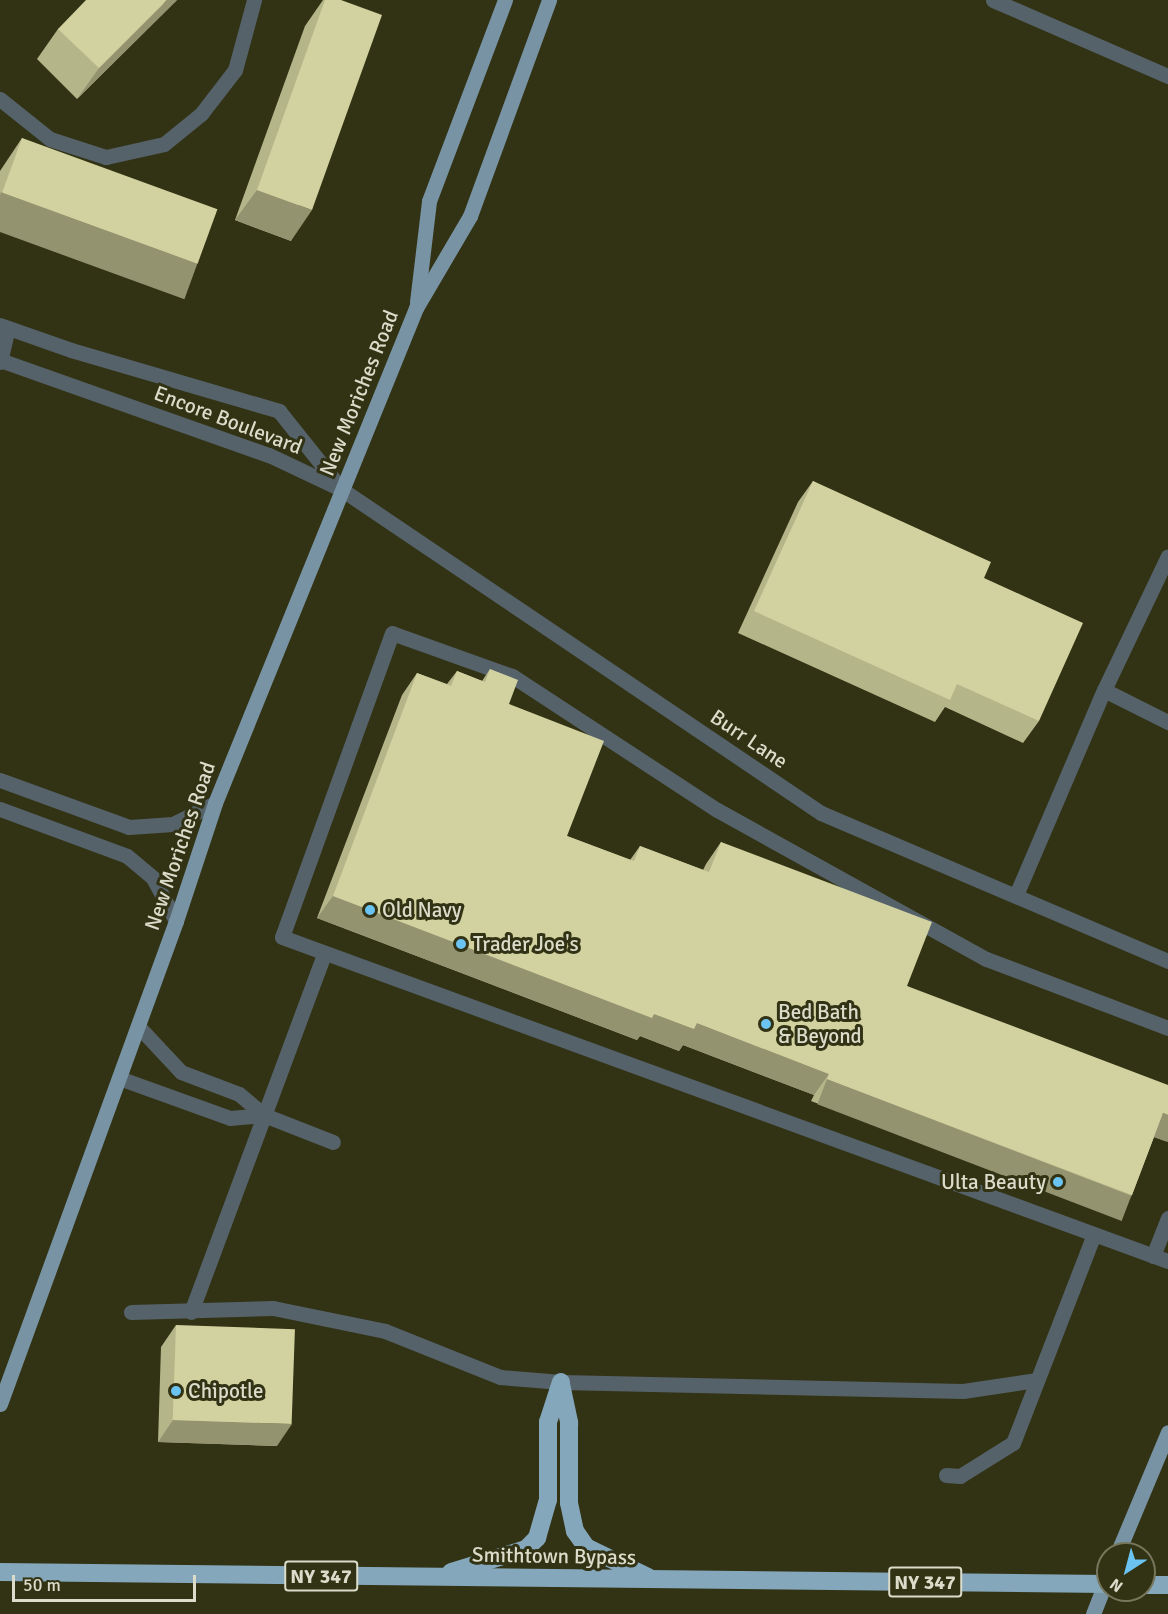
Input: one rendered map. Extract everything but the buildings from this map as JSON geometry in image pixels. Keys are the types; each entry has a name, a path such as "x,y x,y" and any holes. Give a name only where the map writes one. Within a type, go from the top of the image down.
{"highway":[{"path":"434,1577 517,1552 537,1538 548,1500 548,1422 561,1382"},
{"path":"561,1382 568,1423 569,1503 575,1531 586,1547 654,1580"},
{"name":"Smithtown Bypass","path":"0,1572 654,1580 1096,1582"}],"main road":[{"name":"New Moriches Road","path":"416,308 429,201 505,0"},
{"name":"New Moriches Road","path":"0,1404 177,921 215,803 416,308 470,216 549,0"},
{"path":"1122,1542 1168,1432"}],"street":[{"path":"0,99 50,139 106,157 164,144 201,114 235,70 254,0"},
{"path":"993,0 1168,76"},
{"path":"0,361 4,327"},
{"name":"Encore Boulevard","path":"4,327 279,411 341,489"},
{"name":"Encore Boulevard","path":"0,361 269,455 341,489"},
{"name":"Burr Lane","path":"341,489 821,813 1168,961"},
{"path":"1016,895 1104,690 1168,556"},
{"path":"1168,1028 986,958 717,810 512,676 392,633 282,937 324,955 1168,1261"},
{"path":"1104,690 1168,722"},
{"path":"0,780 129,827 173,824 215,803"},
{"path":"0,809 127,856 153,878 177,921"},
{"path":"191,1312 324,955"},
{"path":"138,1026 181,1072 239,1094 264,1115 333,1142"},
{"path":"119,1078 230,1118 264,1115"},
{"path":"1153,1256 1168,1218"},
{"path":"946,1476 960,1476 1013,1443 1094,1234"},
{"path":"131,1312 273,1308 385,1331 500,1377 561,1382 941,1391 1037,1380"}],"place":[{"name":"Old Navy","path":"370,910"},
{"name":"Trader Joe's","path":"461,944"},
{"name":"Bed Bath & Beyond","path":"766,1024"},
{"name":"Ulta Beauty","path":"1058,1182"},
{"name":"Chipotle","path":"176,1391"}]}
